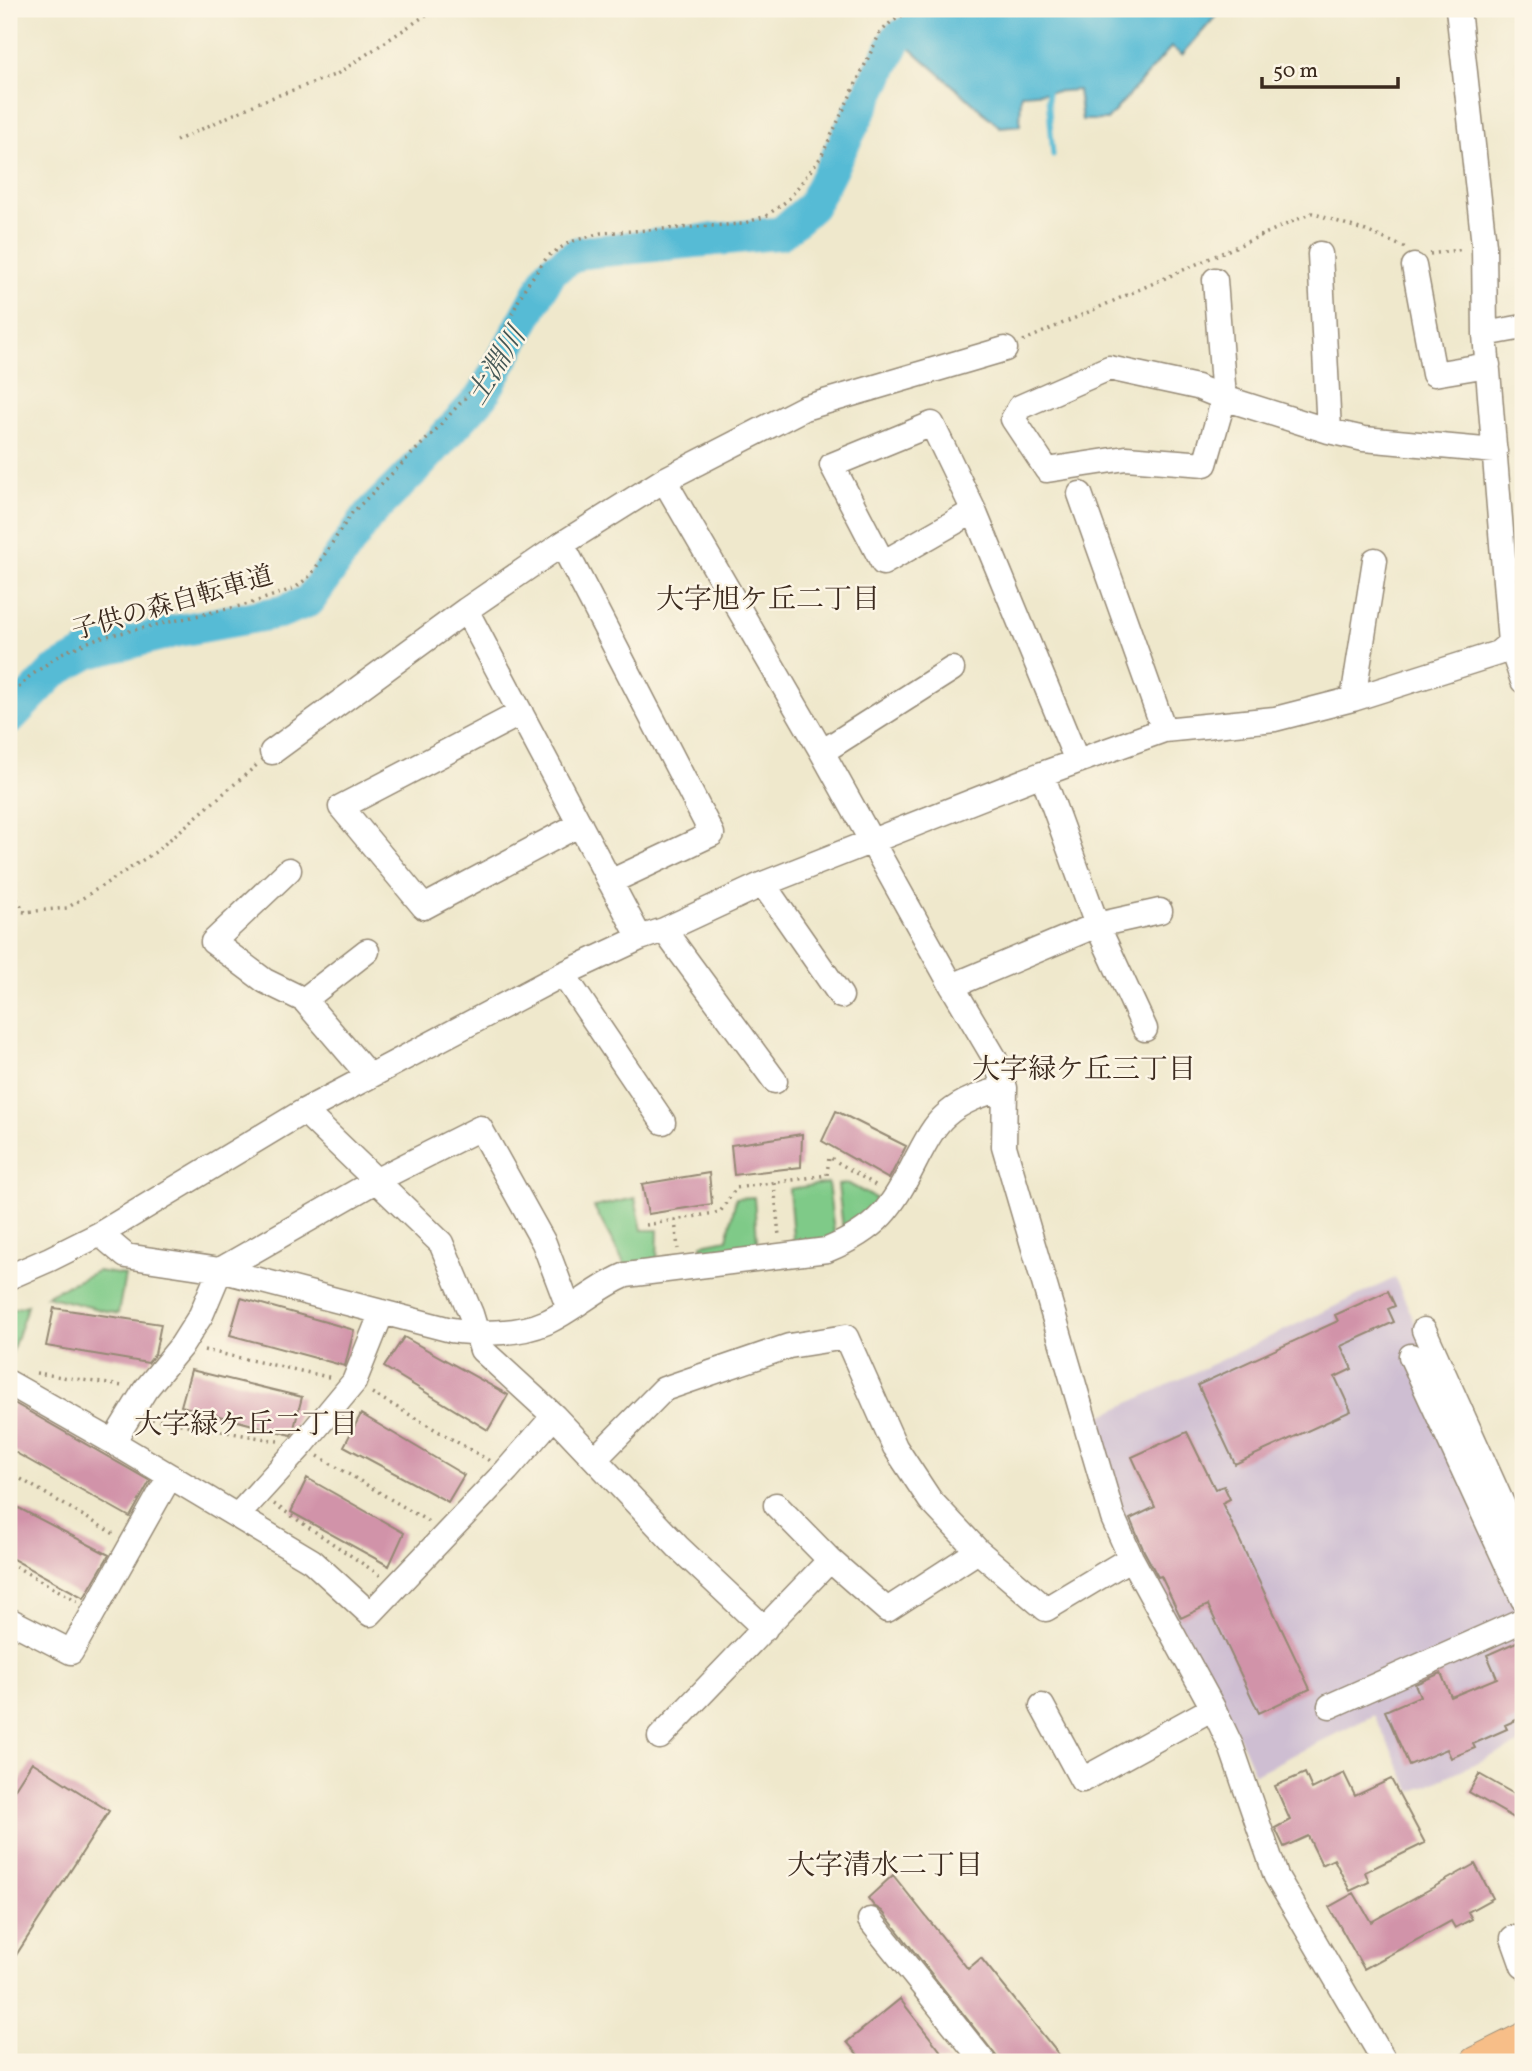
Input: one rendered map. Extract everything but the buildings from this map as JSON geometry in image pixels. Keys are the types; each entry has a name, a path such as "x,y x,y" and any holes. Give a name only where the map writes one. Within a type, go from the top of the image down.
{"street":[{"path":"1458,9 1484,246 1485,334 1495,451 1514,550 1510,643 1523,681"},
{"path":"1320,254 1329,431"},
{"path":"1414,266 1434,374 1488,365"},
{"path":"1215,280 1224,398 1205,464 1126,458 1046,470 1013,419 1020,407 1109,368 1197,387 1224,398 1329,431 1363,439 1495,451"},
{"path":"1485,334 1523,327"},
{"path":"272,752 466,610 562,544 664,480 804,408 1005,349"},
{"path":"974,512 883,563 832,465 932,424 974,512 1077,761"},
{"path":"664,480 822,752 994,1057 1005,1087 1004,1146 1113,1518 1131,1558 1231,1746 1276,1876 1385,2062"},
{"path":"1080,494 1164,730"},
{"path":"562,544 712,834 610,882"},
{"path":"1353,699 1374,560"},
{"path":"466,610 640,939"},
{"path":"9,1277 100,1234 304,1111 563,974 763,884 1042,774 1164,730 1275,719 1353,699 1498,653 1510,643"},
{"path":"822,752 952,668"},
{"path":"521,713 341,807 424,907 580,824"},
{"path":"1042,774 1097,925 1145,1030"},
{"path":"289,870 214,942 265,981 304,1000 369,1076"},
{"path":"763,884 841,996"},
{"path":"952,986 1097,925 1160,911"},
{"path":"664,930 775,1081"},
{"path":"304,1000 367,951"},
{"path":"563,974 663,1122"},
{"path":"100,1234 126,1255 220,1270 451,1330 477,1333 520,1330 545,1323 608,1283 626,1275 827,1250 851,1241 874,1224 897,1198 925,1142 945,1116 971,1098 1005,1087"},
{"path":"304,1111 441,1243 471,1314 482,1350 554,1416 678,1547 765,1629"},
{"path":"113,1442 145,1390 182,1345 201,1315 220,1270 377,1180 480,1128 544,1243 569,1309"},
{"path":"237,1516 301,1446 354,1382 382,1312"},
{"path":"1424,1330 1523,1550"},
{"path":"595,1459 664,1389 789,1346 846,1336 895,1447 930,1500 978,1551 1046,1609 1131,1558"},
{"path":"1411,1356 1523,1598"},
{"path":"9,1383 312,1561 370,1614 448,1534 554,1416"},
{"path":"9,1620 71,1652 170,1476"},
{"path":"776,1505 830,1560 887,1610 978,1551"},
{"path":"660,1737 830,1560"},
{"path":"1330,1706 1523,1620"},
{"path":"1042,1706 1082,1780 1213,1708"},
{"path":"870,1920 984,2062"},
{"path":"1513,1938 1523,1966"}],"path":[{"path":"176,141 260,102 337,74 435,9"},
{"name":"子供の森自転車道","path":"9,698 29,677 62,653 98,638 249,604 295,588 311,575 352,513 433,433 473,388 488,365 524,289 548,256 570,242 601,233 742,223 766,216 788,200 821,157 880,33 891,22 914,9"},
{"path":"1005,349 1121,296"},
{"path":"9,910 24,912 67,908 154,853 272,752"},
{"path":"9,887 24,912"},
{"path":"646,1225 720,1212 736,1188 827,1175 829,1157 897,1198"},
{"path":"774,1183 780,1255"},
{"path":"675,1220 679,1268"},
{"path":"182,1345 354,1382 507,1470"},
{"path":"36,1373 145,1390"},
{"path":"130,1415 301,1446 448,1534"},
{"path":"9,1472 131,1544"},
{"path":"257,1493 397,1587"},
{"path":"9,1563 94,1611"}],"shaded area":[{"path":"1395,1278 1523,1565 1523,1742 1412,1792 1374,1715 1255,1774 1241,1742 1125,1524 1095,1419"}],"green space":[{"path":"828,1183 835,1240 794,1250 789,1189"},
{"path":"849,1184 884,1203 844,1238 838,1185"},
{"path":"754,1197 758,1255 703,1263 702,1244 727,1239 736,1198"},
{"path":"635,1198 642,1230 658,1230 657,1264 626,1267 594,1207"},
{"path":"97,1271 125,1275 118,1314 46,1296"},
{"path":"28,1305 9,1360 9,1310"}],"water":[{"path":"968,9 1222,9 1182,55 1171,47 1107,120 1082,120 1078,90 1021,94 1020,125 1000,127 909,47"}],"waterway":[{"name":"土淵川","path":"9,719 54,672 88,653 176,631 281,612 309,601 368,516 483,395 551,271 578,253 781,233 812,206 897,38 946,9"},
{"path":"1047,86 1053,155"}],"district":[{"name":"大字旭ケ丘二丁目","path":"768,598"},
{"name":"大字緑ケ丘三丁目","path":"1084,1068"},
{"name":"大字緑ケ丘二丁目","path":"246,1423"},
{"name":"大字清水二丁目","path":"885,1864"}]}
